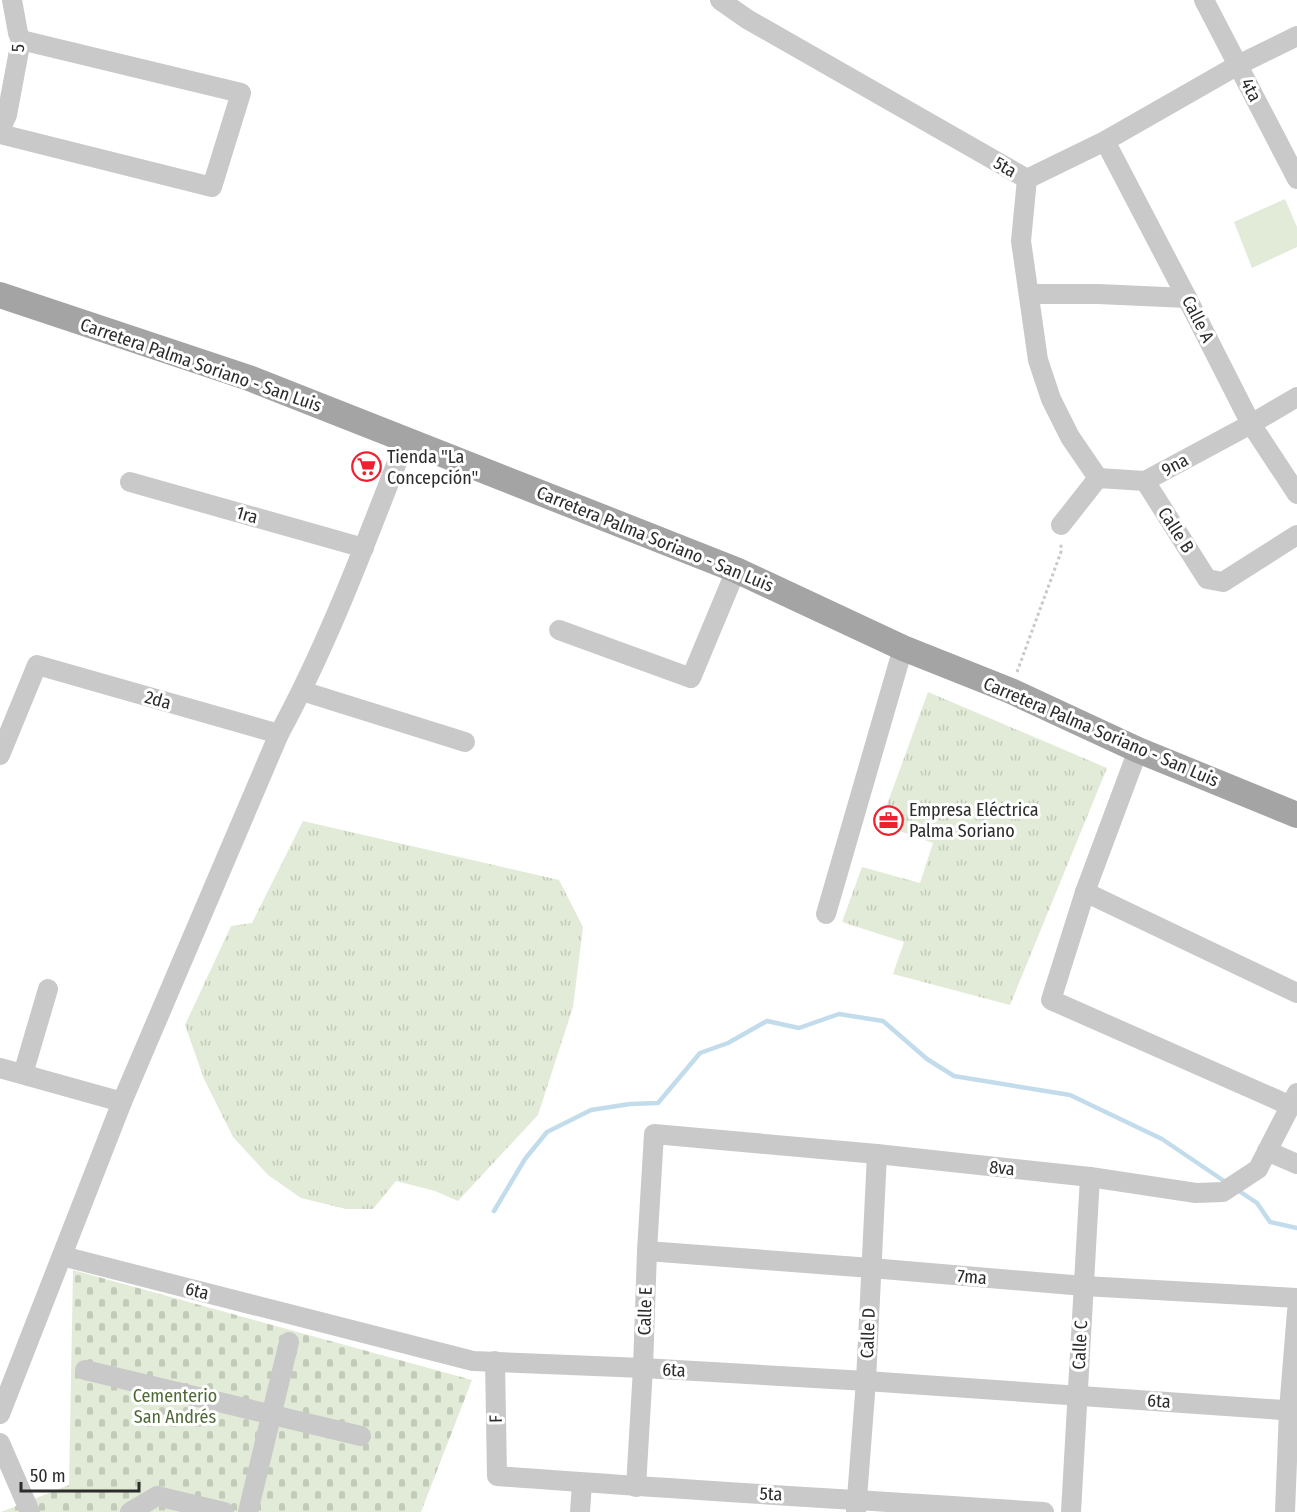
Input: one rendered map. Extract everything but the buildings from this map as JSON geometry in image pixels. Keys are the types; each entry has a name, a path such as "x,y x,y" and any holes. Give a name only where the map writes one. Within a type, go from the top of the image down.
{"main road":[{"name":"Carretera Palma Soriano - San Luis","path":"0,295 249,378 736,570 903,648 1011,691 1138,750 1297,815"}],"street":[{"name":"5","path":"0,132 8,115 21,40 12,0"},
{"name":"5ta","path":"720,0 747,19 1027,179 1105,141 1238,65 1297,36"},
{"name":"4ta","path":"1204,0 1297,179"},
{"path":"0,132 212,187 241,93 21,40"},
{"name":"Calle A","path":"1105,141 1251,424 1297,494"},
{"path":"1027,179 1021,241 1038,360 1051,399 1070,437 1098,478 1061,525"},
{"path":"1029,294 1187,298"},
{"name":"9na","path":"1098,478 1145,481 1297,397"},
{"path":"0,1413 122,1102 279,734 302,691 364,548 406,439"},
{"name":"Calle B","path":"1145,481 1207,579 1223,582 1297,535"},
{"name":"1ra","path":"130,482 364,548"},
{"path":"559,630 691,678 736,570"},
{"path":"826,914 903,648"},
{"name":"2da","path":"0,754 37,665 279,734"},
{"path":"302,691 465,742"},
{"path":"1138,750 1085,892 1051,1000 1294,1099"},
{"path":"1085,892 1297,993"},
{"path":"23,1074 48,989"},
{"path":"0,1068 122,1102"},
{"name":"8va","path":"654,1134 877,1154 1090,1177 1196,1193 1223,1192 1258,1169 1294,1099"},
{"name":"Calle E","path":"636,1487 654,1134"},
{"path":"1267,1151 1297,1164"},
{"name":"Calle D","path":"856,1506 866,1381 877,1154"},
{"name":"Calle C","path":"1071,1512 1090,1177"},
{"name":"7ma","path":"647,1251 1084,1286 1297,1298"},
{"name":"6ta","path":"62,1256 473,1361 866,1381 1293,1410"},
{"path":"1285,1512 1293,1410 1297,1311"},
{"path":"248,1512 289,1342"},
{"name":"F","path":"495,1361 497,1476"},
{"path":"85,1370 361,1436"},
{"path":"0,1443 30,1512"},
{"name":"5ta","path":"497,1476 856,1506 1044,1512"},
{"path":"580,1512 582,1483"},
{"path":"130,1512 159,1504 224,1512"}],"path":[{"path":"1011,691 1061,552 1061,525"}],"green space":[{"path":"1285,199 1297,227 1297,247 1252,268 1234,222"},
{"path":"928,692 1107,768 1010,1005 893,974 904,942 842,922 862,867 920,883 933,843 880,824"},
{"path":"303,821 559,880 583,927 573,1007 538,1115 458,1201 435,1191 396,1181 373,1209 346,1209 301,1198 268,1175 233,1137 204,1079 185,1025 231,926 252,923"},
{"name":"Cementerio San Andrés","path":"73,1270 472,1380 421,1512 1,1512 69,1485"}],"waterway":[{"path":"494,1211 525,1159 547,1132 591,1110 630,1104 658,1103 700,1053 728,1043 767,1021 799,1028 839,1014 883,1021 927,1059 954,1076 1070,1095 1162,1139 1227,1183"},
{"path":"1239,1191 1257,1203 1270,1222 1297,1228"}],"place":[{"name":"Tienda \"La Concepción\"","path":"366,467"},
{"name":"Empresa Eléctrica Palma Soriano","path":"888,820"}]}
